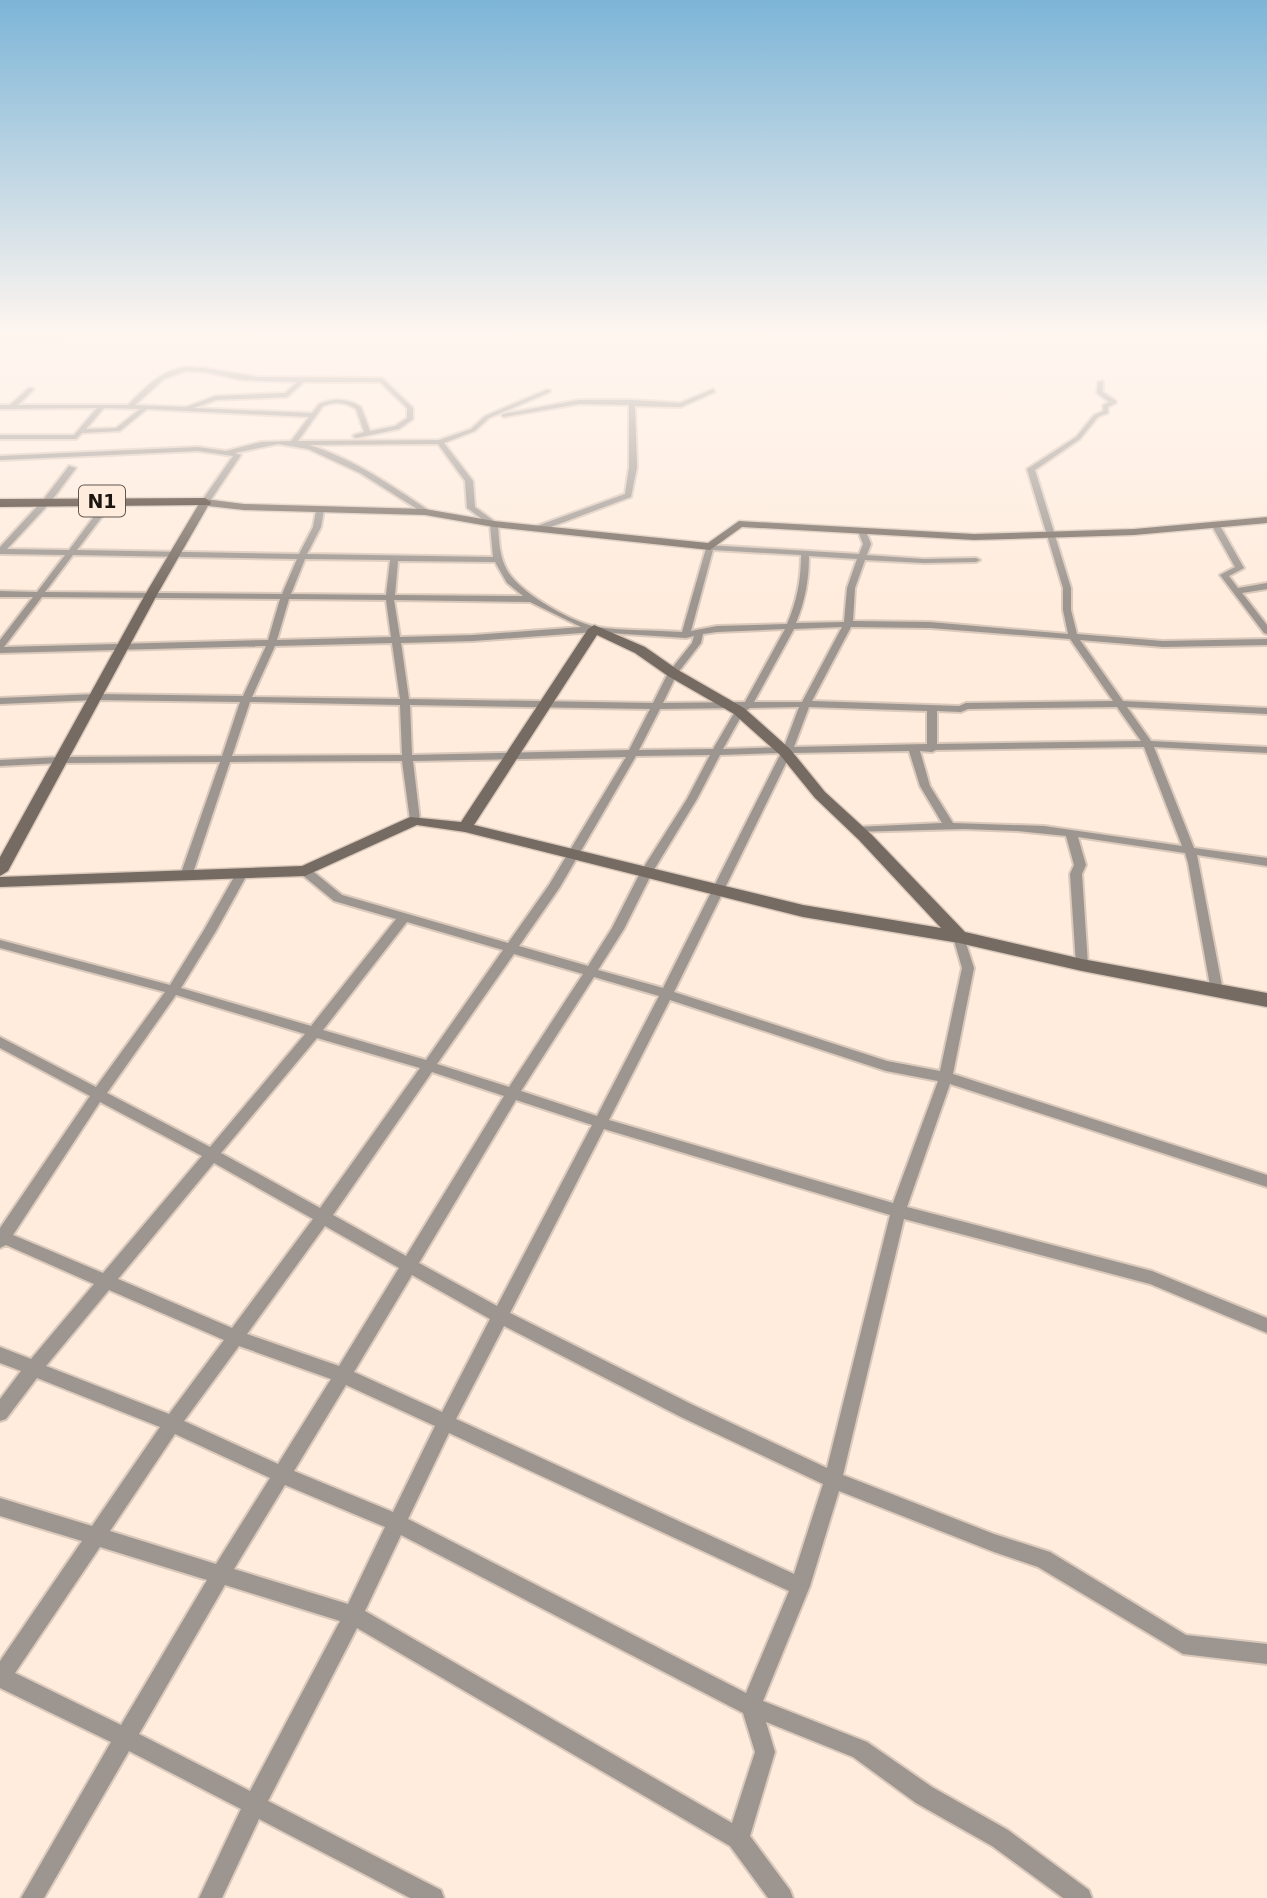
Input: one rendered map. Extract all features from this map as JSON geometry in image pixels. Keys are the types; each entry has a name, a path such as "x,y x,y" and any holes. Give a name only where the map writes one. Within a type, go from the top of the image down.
{"highway":[{"name":"N1","path":"0,503 205,502"}],"street":[{"path":"0,437 76,437 89,421"},
{"path":"80,431 118,430 129,421"},
{"path":"293,443 310,421"},
{"path":"364,421 368,434"},
{"path":"229,452 251,446 368,434 397,428 409,421"},
{"path":"293,443 440,442 473,430 483,421"},
{"path":"537,529 628,495 633,467 632,421"},
{"path":"1092,421 1078,438 1031,469 1067,588 1066,610 1073,637 1117,704 1148,744 1190,852 1217,991"},
{"path":"440,442 469,481 471,508 494,524 497,560 505,573 530,599 561,617 640,650 724,704"},
{"path":"293,443 332,457 404,497 425,512"},
{"path":"0,458 198,449 237,454 150,594 96,698 1,867"},
{"path":"0,551 46,502 72,468"},
{"path":"0,648 110,501"},
{"name":"N1","path":"205,502 244,508 425,512 494,524 710,547"},
{"path":"186,876 224,760 246,700 272,642 285,598 317,527 320,510"},
{"path":"686,635 710,547 739,524 974,537 1134,532 1267,520"},
{"path":"1216,526 1240,568 1224,575 1267,631"},
{"path":"211,1898 254,1806 353,1615 446,1421 753,823 806,705 848,625 851,588 867,544 862,531"},
{"path":"710,547 924,561 976,560"},
{"path":"0,551 497,560"},
{"path":"32,1898 221,1573 344,1375 512,1094 618,929 646,873 692,799 717,751 790,628 799,608 807,571 805,554"},
{"path":"394,558 390,599 405,703 407,758 415,820"},
{"path":"1237,591 1267,586"},
{"path":"0,594 530,599"},
{"path":"0,648 120,648 514,636 594,629 686,635 717,629 848,625 930,625 1163,644 1267,642"},
{"path":"465,827 594,629"},
{"path":"433,1898 124,1737 0,1677 172,1424 322,1218 554,887 634,752 673,673 696,643 699,633"},
{"path":"0,701 96,698 659,706 724,704 744,708 806,705 932,708 1117,704 1267,711"},
{"path":"738,1838 765,1752 751,1706 800,1586 833,1480 898,1211 946,1077 968,968 959,937 820,795 744,708"},
{"path":"932,708 932,749"},
{"path":"0,763 1148,744 1267,750"},
{"path":"914,749 925,786 947,824"},
{"path":"0,882 305,871 415,820 465,827 803,911 959,937 1082,965 1267,1000"},
{"path":"856,830 947,824 1023,827 1267,862"},
{"path":"1071,833 1080,865 1076,874 1082,965"},
{"path":"305,871 338,898 667,994 886,1066 946,1077 1267,1181"},
{"path":"242,873 173,990 96,1096 1,1238 235,1337 344,1375 800,1586"},
{"path":"0,1413 33,1369 314,1032 405,916"},
{"path":"0,944 173,990 429,1066 601,1123 898,1211 1152,1278 1267,1326"},
{"path":"0,1042 500,1316 687,1411 833,1480 994,1544 1043,1559 1184,1644 1267,1654"},
{"path":"0,1355 172,1424 397,1523 751,1706 860,1749 924,1795 1000,1838 1081,1898"},
{"path":"0,1507 353,1615 738,1838 782,1898"}]}
